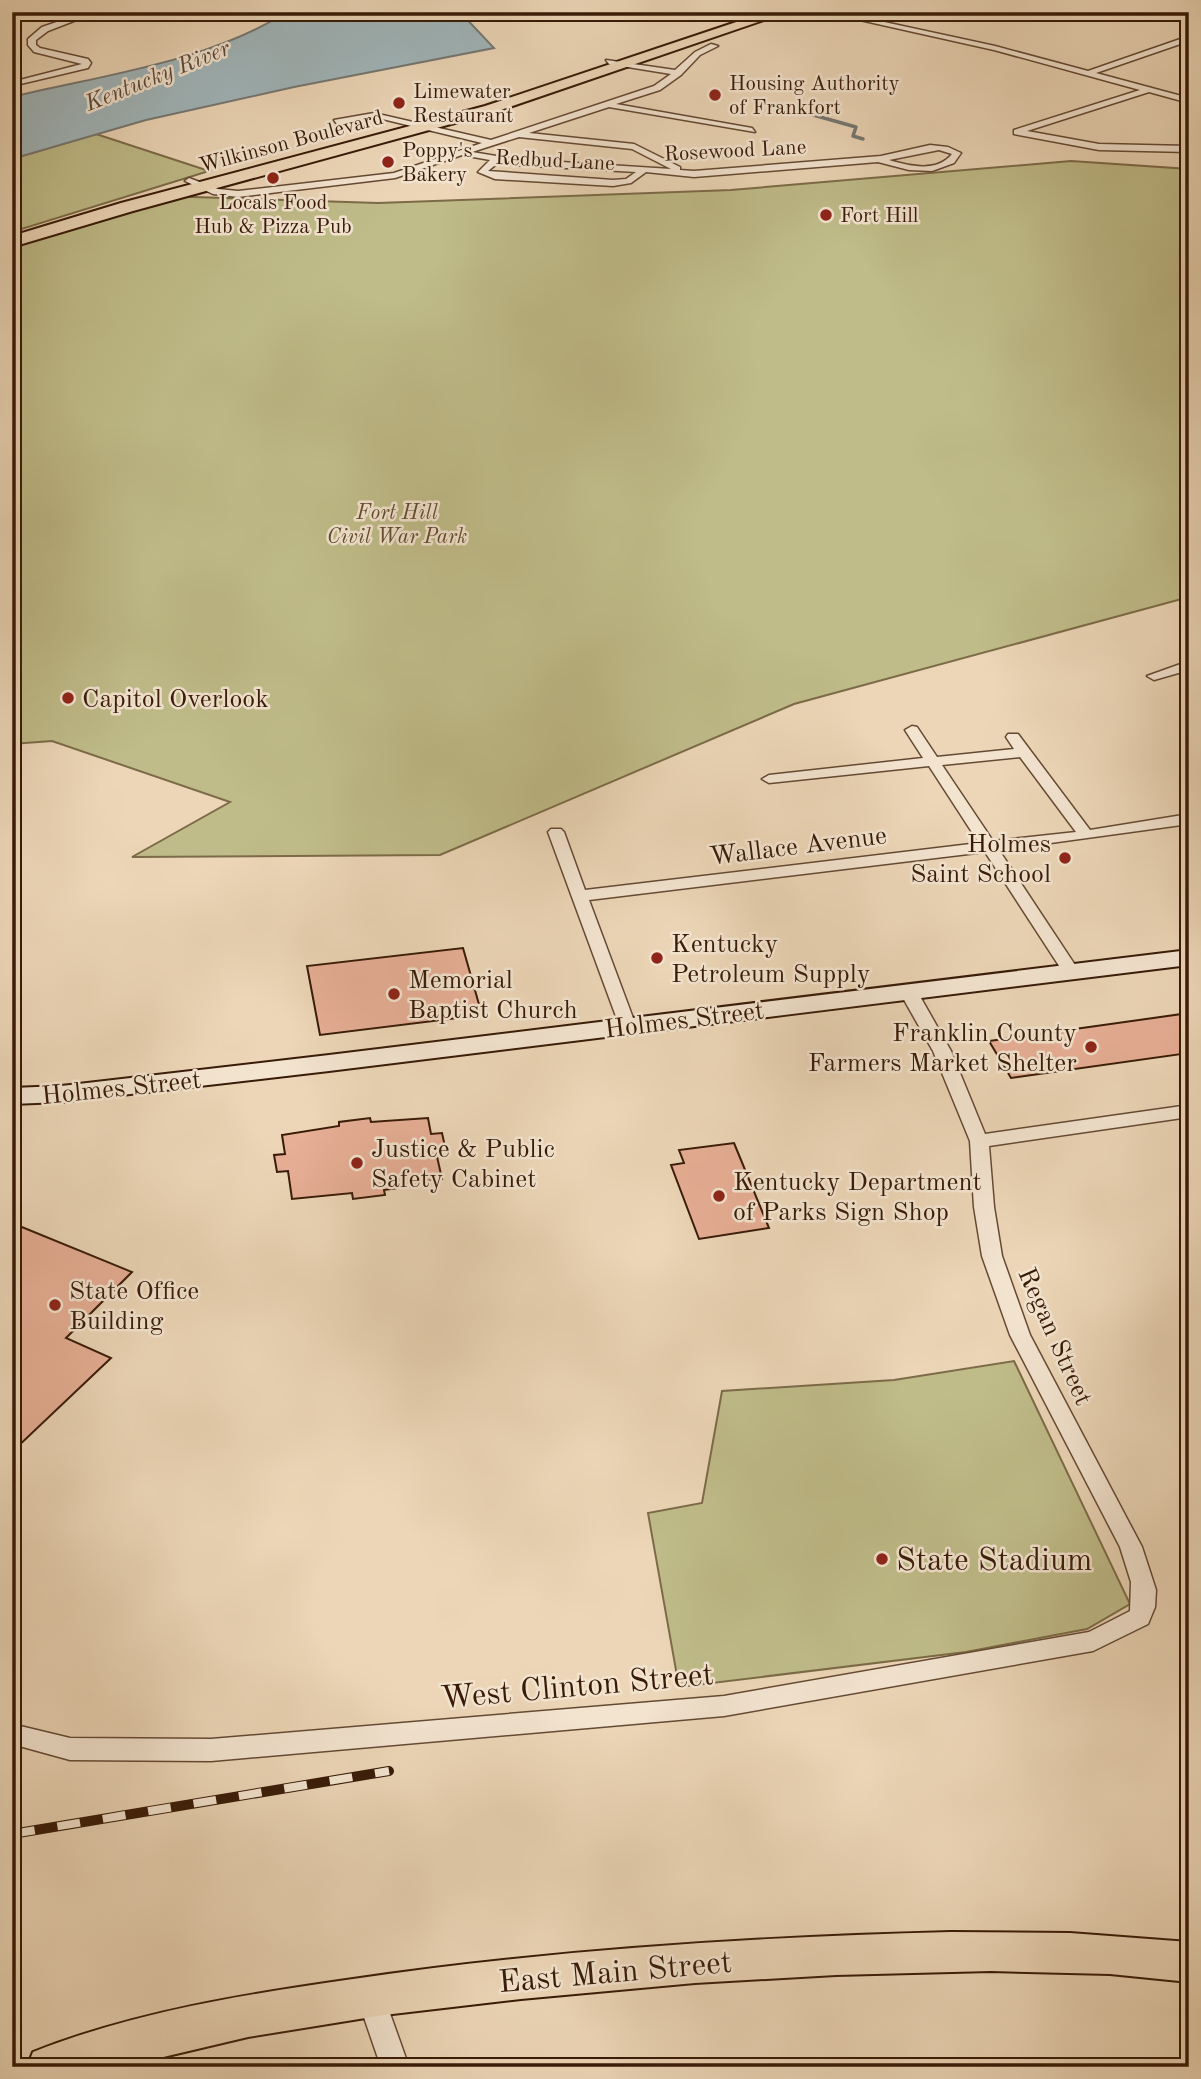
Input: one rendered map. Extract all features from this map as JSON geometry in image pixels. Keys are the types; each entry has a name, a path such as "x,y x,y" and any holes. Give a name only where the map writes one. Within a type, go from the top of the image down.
{"highway":[{"name":"Wilkinson Boulevard","path":"12,232 427,127 617,63 756,12"},
{"name":"Wilkinson Boulevard","path":"12,242 195,184 617,63 780,12"}],"main road":[{"name":"Holmes Street","path":"19,1099 1189,957"},
{"name":"East Main Street","path":"49,2067 101,2050 237,2017 515,1979 716,1960 1046,1950 1189,1962"}],"street":[{"path":"12,85 85,66 85,61 37,50 32,42 34,36 45,29 94,12"},
{"path":"827,12 995,48 1189,101"},
{"path":"1090,73 1189,38"},
{"path":"1171,45 1189,49"},
{"path":"195,184 233,194 363,181 395,175 657,88 678,74 697,53 714,46"},
{"path":"617,63 678,74"},
{"path":"1148,90 1017,132 1100,147 1189,149"},
{"path":"608,105 752,131"},
{"path":"337,122 370,114 492,143"},
{"path":"519,135 634,147 675,169 694,174"},
{"name":"Rosewood Lane","path":"463,153 496,160 694,174 879,159 926,148 951,149 957,155 941,165 923,168 900,167 879,159"},
{"name":"Redbud Lane","path":"496,160 482,172 495,176 614,183 628,181 643,172"},
{"path":"663,173 675,169"},
{"path":"1154,676 1189,665"},
{"path":"912,730 1071,971"},
{"path":"1013,737 1086,835"},
{"path":"769,779 1023,752"},
{"name":"Wallace Avenue","path":"579,896 1086,835 1189,819"},
{"path":"556,832 627,1026"},
{"name":"Regan Street","path":"908,991 945,1058 979,1142 984,1207 992,1256 1020,1335 1131,1546 1144,1581 1147,1599 1140,1617"},
{"path":"979,1142 1189,1111"},
{"name":"West Clinton Street","path":"12,1734 70,1749 211,1750 724,1706 1093,1641 1140,1617"},
{"path":"372,1997 395,2067"}],"green space":[{"path":"96,134 209,171 12,232 12,159"},
{"name":"Fort Hill Civil War Park","path":"1071,161 1189,169 1189,597 794,704 440,855 132,857 230,802 52,741 12,744 12,242 163,196 378,203 731,190"},
{"name":"State Stadium","path":"1014,1361 1130,1604 1087,1629 966,1652 679,1687 648,1513 702,1503 722,1391 894,1380"}],"water":[{"name":"Kentucky River","path":"287,12 460,12 494,48 294,87 146,120 12,159 12,97 189,55 256,29"}],"building":[{"name":"Memorial Baptist Church","path":"463,948 482,1015 320,1035 307,966"},
{"name":"Franklin County Farmers Market Shelter","path":"1189,1013 1189,1053 1011,1078 989,1041"},
{"name":"Justice & Public Safety Cabinet","path":"370,1118 371,1122 428,1118 431,1134 442,1133 446,1151 436,1152 442,1179 384,1190 385,1195 353,1199 352,1193 292,1199 288,1171 277,1172 274,1155 285,1154 282,1135"},
{"name":"Kentucky Department of Parks Sign Shop","path":"734,1143 769,1228 699,1239 671,1165 684,1163 679,1150"},
{"name":"State Office Building","path":"12,1223 132,1272 66,1338 111,1358 12,1452"}],"waterway":[{"path":"792,109 856,127 853,136 863,139"}],"railway":[{"path":"12,1834 389,1771"}],"place":[{"name":"Housing Authority of Frankfort","path":"715,95"},
{"name":"Limewater Restaurant","path":"399,103"},
{"name":"Poppy's Bakery","path":"388,162"},
{"name":"Locals Food Hub & Pizza Pub","path":"273,178"},
{"name":"Fort Hill","path":"826,215"},
{"name":"Capitol Overlook","path":"68,698"},
{"name":"Holmes Saint School","path":"1065,858"},
{"name":"Kentucky Petroleum Supply","path":"657,958"},
{"name":"Memorial Baptist Church","path":"394,994"},
{"name":"Franklin County Farmers Market Shelter","path":"1091,1047"},
{"name":"Justice & Public Safety Cabinet","path":"357,1163"},
{"name":"Kentucky Department of Parks Sign Shop","path":"719,1196"},
{"name":"State Office Building","path":"55,1305"},
{"name":"State Stadium","path":"882,1559"}]}
